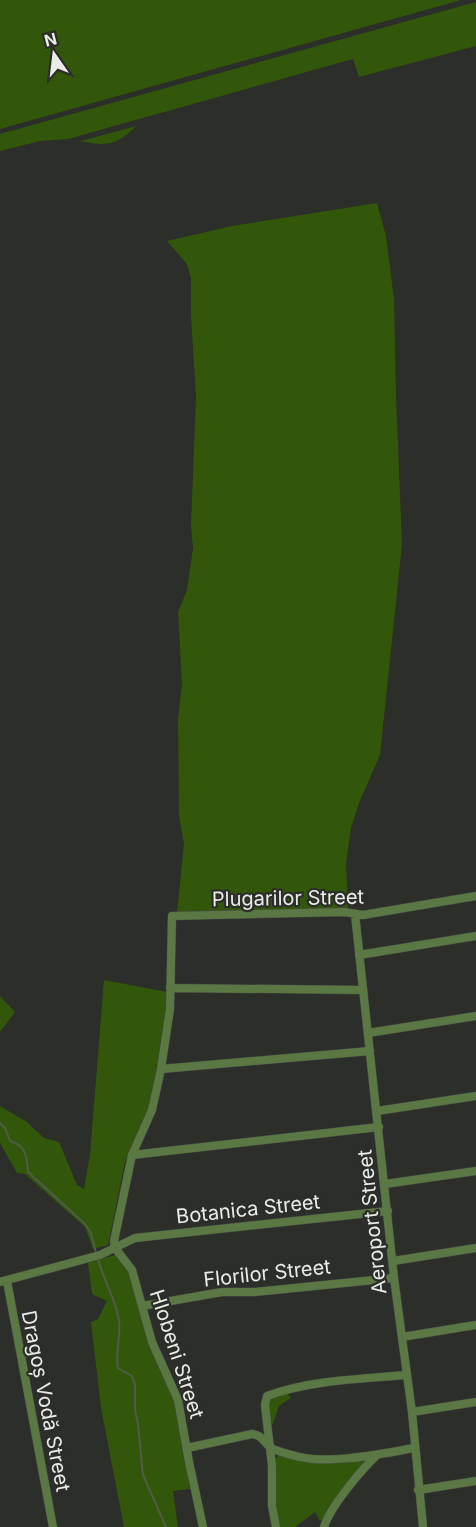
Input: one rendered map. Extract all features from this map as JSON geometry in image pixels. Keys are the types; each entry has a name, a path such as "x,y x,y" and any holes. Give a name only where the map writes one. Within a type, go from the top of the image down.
{"street":[{"name":"Plugarilor Street","path":"170,988 172,916 344,912 363,915 476,896"},
{"name":"Aeroport Street","path":"355,914 423,1527"},
{"path":"359,955 476,936"},
{"path":"115,1248 114,1241 132,1155 152,1110 161,1069 170,1009 170,988 363,990"},
{"path":"368,1034 476,1016"},
{"path":"161,1069 370,1051"},
{"path":"378,1112 476,1096"},
{"path":"132,1155 379,1127"},
{"path":"385,1184 476,1170"},
{"name":"Botanica Street","path":"4,1282 97,1256 135,1238 388,1210"},
{"name":"Hlobeni Street","path":"115,1248 132,1270 152,1342 178,1400 203,1527"},
{"path":"393,1261 476,1248"},
{"name":"Florilor Street","path":"142,1306 222,1292 255,1292 394,1278"},
{"name":"Dragoș Vodă Street","path":"4,1282 53,1527"},
{"path":"402,1337 476,1325"},
{"path":"276,1527 272,1506 271,1448 265,1413 267,1396 310,1385 407,1375"},
{"path":"412,1412 476,1402"},
{"path":"188,1448 252,1434 261,1436 271,1448 309,1459 377,1455 414,1448"},
{"path":"324,1527 334,1508 377,1455"},
{"path":"418,1490 476,1481"}],"green space":[{"path":"0,0 461,0 0,129"},
{"path":"476,2 476,46 359,77 353,59 68,139 40,141 0,151 0,134"},
{"path":"136,126 111,143 98,144 81,141"},
{"path":"377,203 386,236 394,300 402,544 380,755 351,828 346,863 348,911 177,913 184,844 179,816 178,720 182,683 178,612 187,590 193,548 191,526 196,395 191,279 187,264 167,241 232,226"},
{"path":"104,980 167,992 160,1067 150,1111 125,1162 108,1245 93,1249 85,1227 25,1174 17,1173 0,1143 0,1106 27,1122 44,1138 59,1142 77,1185 84,1189 90,1155"},
{"path":"0,996 15,1012 0,1032"},
{"path":"115,1255 131,1276 147,1338 177,1406 190,1489 173,1491 178,1527 124,1527 101,1408 91,1322 98,1319 107,1301 92,1294 88,1263"},
{"path":"286,1391 291,1398 279,1406 273,1424 269,1426 267,1404 271,1399"},
{"path":"280,1454 371,1458 326,1518 320,1521 315,1512 295,1527 279,1527 273,1504 274,1460"}],"waterway":[{"path":"0,1123 5,1128 10,1141 19,1145 25,1152 28,1172 84,1223 91,1233 96,1253"},
{"path":"98,1259 119,1321 118,1368 132,1376 135,1384 135,1410 143,1475 166,1527"}]}
